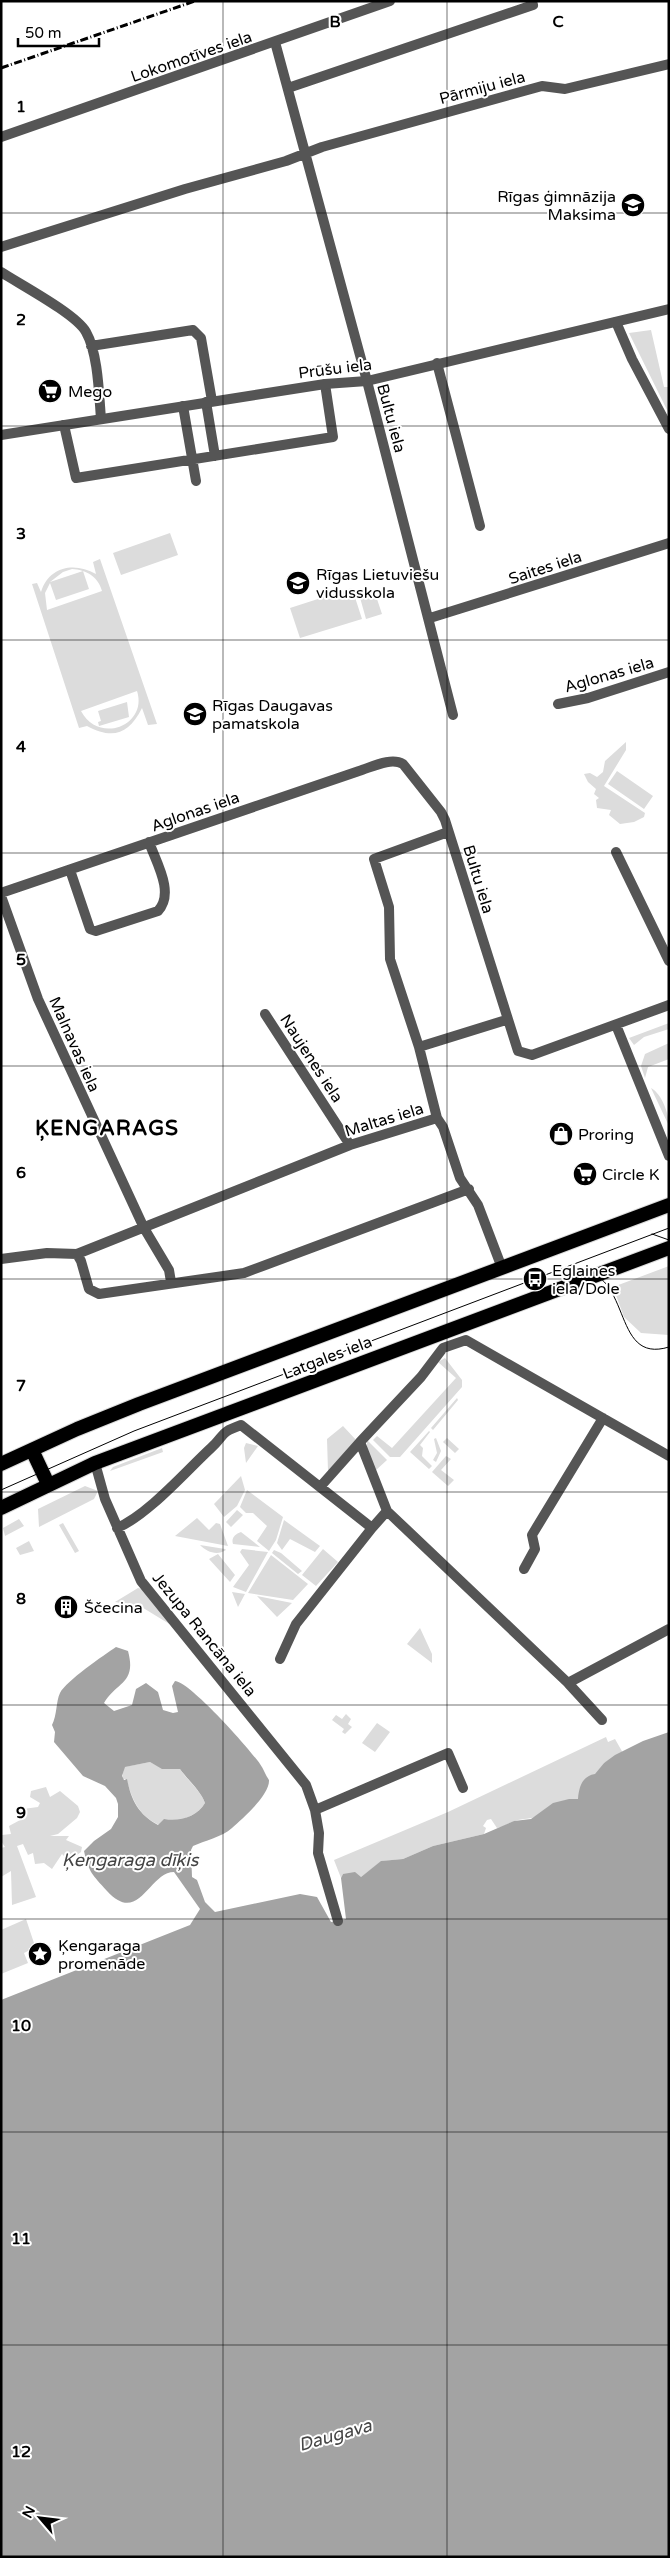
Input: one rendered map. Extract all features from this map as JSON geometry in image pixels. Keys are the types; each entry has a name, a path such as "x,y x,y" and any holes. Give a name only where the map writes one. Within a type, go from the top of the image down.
{"highway":[{"name":"Latgales iela","path":"1,1464 139,1404 669,1204"},
{"name":"Latgales iela","path":"1,1508 95,1463 669,1248"},
{"path":"32,1450 48,1484"}],"street":[{"name":"Lokomotīves iela","path":"1,137 390,1"},
{"path":"288,88 533,5 532,1"},
{"name":"Bultu iela","path":"275,42 430,618 453,714"},
{"name":"Pārmiju iela","path":"1,247 305,153 542,86 565,88 669,64"},
{"path":"1,272 83,327 91,346 101,419"},
{"name":"Prūšu iela","path":"1,434 325,384 367,381 669,309"},
{"path":"616,322 632,359 669,428"},
{"path":"91,346 193,330 201,338 216,456"},
{"path":"437,364 480,526"},
{"path":"64,425 76,478 334,437 325,384"},
{"path":"183,406 196,481"},
{"name":"Saites iela","path":"430,618 669,543"},
{"name":"Aglonas iela","path":"558,704 588,698 669,672"},
{"name":"Aglonas iela","path":"1,894 360,771 392,761 398,761"},
{"name":"Bultu iela","path":"398,761 441,812 506,1020"},
{"name":"Maltas iela","path":"1,1259 46,1253 77,1254 350,1144 437,1118 419,1047 390,959 389,907 374,860 448,832"},
{"path":"70,870 90,929 96,931 158,911 164,904 166,894 149,842"},
{"path":"616,852 669,961"},
{"name":"Malnavas iela","path":"1,894 38,999 144,1228 169,1270 171,1282"},
{"path":"419,1047 506,1020 518,1051 532,1055 669,1005"},
{"name":"Naujenes iela","path":"265,1014 350,1144"},
{"path":"616,1024 669,1156"},
{"path":"437,1118 443,1127 460,1178 478,1205 502,1268"},
{"path":"77,1254 81,1261 89,1289 99,1294 171,1282 244,1273 469,1189"},
{"path":"450,1330 455,1344"},
{"path":"320,1487 421,1377 443,1348 466,1340 669,1456"},
{"path":"226,1414 231,1428"},
{"path":"524,1569 535,1549 532,1535 603,1418"},
{"path":"117,1528 142,1513 214,1445 223,1432 241,1425 372,1528"},
{"path":"360,1442 387,1511 568,1683 602,1720"},
{"name":"Jezupa Rancāna iela","path":"95,1463 117,1528 141,1581 306,1784 315,1810 319,1833 318,1853 338,1921"},
{"path":"280,1659 296,1624 387,1511"},
{"path":"568,1683 669,1628"},
{"path":"315,1810 448,1753 463,1788"}],"shaded area":[{"path":"651,330 664,387 669,387 669,414 629,333"},
{"path":"170,533 178,555 121,575 113,553"},
{"path":"100,559 157,724 148,725 142,708 132,724 119,732 105,733 87,726 79,728 32,584 37,583 41,592 50,577 64,569 80,568 96,574 93,562","holes":["72,569 83,571 50,582 63,572","83,571 98,581 102,591 47,610 45,593 50,583 56,600 89,589","137,691 138,703 135,713 129,721 120,726 110,729 99,727 89,721 81,711"]},
{"path":"352,588 362,619 300,638 290,608"},
{"path":"374,590 382,614 366,619 359,594"},
{"path":"127,702 129,717 99,726 98,722 101,721 98,711"},
{"path":"626,742 626,750 604,786 645,813 644,817 634,822 620,824 609,815 611,810 597,808 596,800 599,798 594,794 596,789 588,782 584,774 590,773 597,777 603,772 605,761"},
{"path":"617,771 653,796 644,809 608,784"},
{"path":"669,1023 669,1029 644,1037 634,1045 629,1038"},
{"path":"669,1043 669,1059 648,1067 645,1078 641,1066 645,1054"},
{"path":"651,1088 664,1105 669,1126"},
{"path":"669,1266 669,1335 641,1333 624,1317 613,1287"},
{"path":"445,1358 462,1380 462,1387 400,1457 390,1457 373,1440 377,1436 392,1448 456,1378 438,1362"},
{"path":"457,1398 458,1400 433,1430 431,1428"},
{"path":"343,1426 357,1441 328,1471 327,1439"},
{"path":"429,1431 420,1445 423,1448 422,1456 432,1466 429,1469 410,1452"},
{"path":"436,1438 441,1451 436,1462 433,1460 437,1453 434,1439"},
{"path":"447,1438 459,1449 455,1453 443,1442"},
{"path":"367,1440 387,1460 375,1471 367,1452"},
{"path":"246,1443 258,1446 246,1463 244,1448"},
{"path":"162,1448 163,1452 110,1471 113,1467"},
{"path":"446,1456 451,1459 441,1470 454,1480 448,1486 432,1472"},
{"path":"241,1476 245,1490 237,1506 224,1517 214,1504"},
{"path":"85,1486 98,1491 94,1499 39,1527 38,1509"},
{"path":"247,1490 283,1517 276,1540 269,1551 257,1541 267,1526 253,1513 246,1513 240,1507"},
{"path":"237,1510 243,1515 231,1527 226,1522"},
{"path":"197,1518 209,1530 216,1523 220,1524 228,1546 175,1536"},
{"path":"19,1519 24,1526 5,1536 3,1528"},
{"path":"284,1520 320,1546 315,1552 290,1539 282,1550 277,1543"},
{"path":"63,1523 79,1551 75,1553 59,1525"},
{"path":"241,1532 260,1547 233,1544 234,1536"},
{"path":"29,1541 34,1551 20,1555 16,1548"},
{"path":"200,1545 226,1550 219,1553 212,1552"},
{"path":"242,1549 268,1552 246,1592 233,1587 249,1565 240,1552"},
{"path":"323,1549 338,1562 316,1586 302,1575"},
{"path":"274,1550 281,1553 302,1571 298,1574 272,1553"},
{"path":"218,1554 235,1575 230,1582 209,1559"},
{"path":"271,1555 308,1584 293,1600 248,1593"},
{"path":"138,1588 142,1589 171,1625 140,1606 115,1602"},
{"path":"232,1592 245,1594 238,1607"},
{"path":"257,1596 292,1603 277,1617"},
{"path":"420,1628 432,1654 432,1663 407,1644"},
{"path":"346,1714 351,1719 348,1724 352,1727 345,1734 342,1732 344,1729 332,1720 336,1715 342,1719"},
{"path":"377,1723 390,1732 375,1752 362,1743"},
{"path":"606,1737 608,1742 615,1739 623,1753 604,1763 578,1799 566,1800 535,1817 518,1820 497,1828 491,1819 487,1820 483,1826 486,1828 484,1834 433,1846 403,1859 382,1861 361,1877 343,1874 341,1878 334,1860 448,1812"},
{"path":"150,1762 162,1768 180,1769 203,1799 205,1803 202,1807 187,1818 174,1822 170,1820 159,1825 146,1817 137,1806 126,1779 122,1779 124,1767"},
{"path":"46,1787 50,1797 60,1791 78,1806 80,1812 77,1818 58,1834 50,1836 69,1836 66,1840 82,1847 81,1852 69,1861 62,1854 52,1869 44,1863 35,1864 33,1853 28,1855 23,1844 17,1846 36,1897 12,1905 11,1871 1,1877 1,1848 5,1847 1,1841 2,1835 11,1834 9,1826 22,1819 23,1809 38,1807 40,1803 30,1797 31,1791"},
{"path":"26,1919 36,1949 45,1946 38,1953 39,1959 33,1961 28,1951 24,1953 28,1963 1,1974 1,1930"}],"water":[{"path":"116,1647 128,1651 130,1670 124,1682 104,1703 114,1711 132,1705 136,1689 146,1683 158,1692 163,1710 173,1713 178,1712 172,1686 175,1681 182,1684 205,1703 232,1731 260,1764 269,1780 265,1793 237,1824 223,1834 193,1846 191,1850 192,1877 197,1880 205,1902 215,1912 300,1894 317,1897 331,1922 346,1919 341,1878 343,1874 355,1872 361,1877 381,1861 403,1859 433,1846 484,1834 514,1821 531,1819 553,1803 578,1799 580,1786 584,1780 595,1774 604,1763 615,1755 643,1741 669,1732 669,2557 1,2557 1,2000 190,1925 200,1909 174,1872 165,1874 143,1895 127,1903 118,1900 107,1891 94,1877 88,1864 84,1851 111,1829 118,1817 118,1804 116,1798 105,1786 83,1776 54,1742 55,1732 52,1725 59,1696 64,1688 77,1675","holes":["150,1762 162,1769 180,1769 205,1803 202,1808 192,1815 176,1820 164,1819 158,1825 141,1812 131,1794 127,1779 124,1780 122,1776 125,1767"]}],"tram line":[{"path":"1,1490 134,1431 669,1228"},
{"path":"652,1234 669,1240"},
{"path":"569,1269 590,1272 604,1282 614,1296 628,1329 637,1342 650,1349 669,1347"}],"railway":[{"path":"1,68 195,1"}],"place":[{"name":"Rīgas ģimnāzija Maksima","path":"633,205"},
{"name":"Mego","path":"50,391"},
{"name":"Rīgas Lietuviešu vidusskola","path":"298,583"},
{"name":"Rīgas Daugavas pamatskola","path":"195,714"},
{"name":"Proring","path":"561,1134"},
{"name":"Circle K","path":"585,1174"},
{"name":"Eglaines iela/Dole","path":"535,1279"},
{"name":"Ščecina","path":"66,1607"},
{"name":"Ķengaraga promenāde","path":"40,1954"}],"district":[{"name":"ĶENGARAGS","path":"107,1128"}],"water label":[{"name":"Ķengaraga dīķis","path":"130,1860"},
{"name":"Daugava","path":"335,2435"}]}
